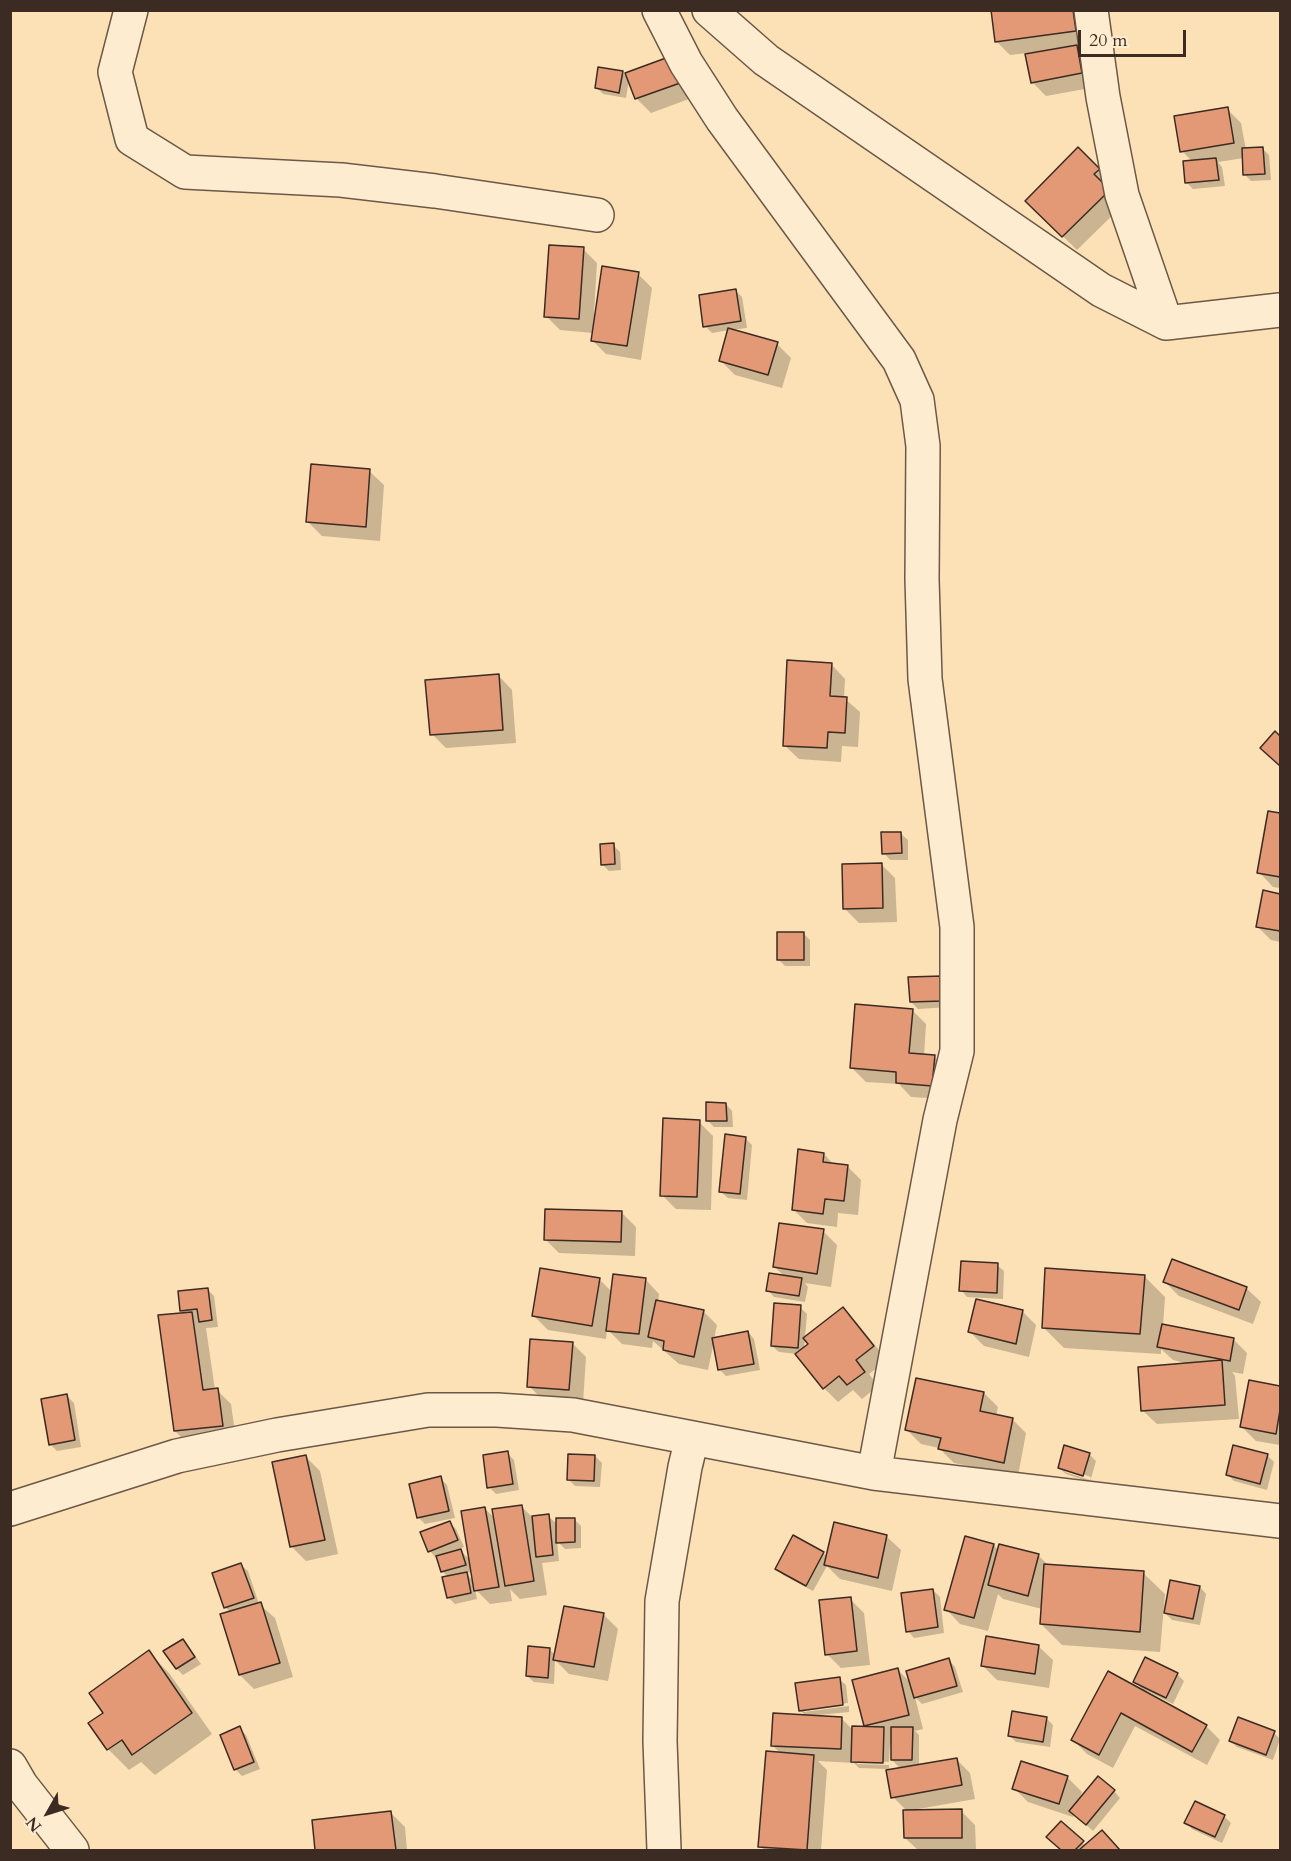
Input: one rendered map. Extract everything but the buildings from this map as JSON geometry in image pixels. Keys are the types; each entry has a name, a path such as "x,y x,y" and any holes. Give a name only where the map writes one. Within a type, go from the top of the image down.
{"street":[{"path":"130,10 115,72 132,140 185,172 341,180 435,190 597,215"},
{"path":"659,10 686,63 722,119 899,360 917,400 923,446 922,579 925,679 957,927 957,1051 940,1120 874,1473"},
{"path":"709,10 766,60 1101,290 1166,322 1281,310"},
{"path":"1091,10 1103,97 1122,195 1166,322"},
{"path":"10,1509 177,1456 277,1435 428,1410 497,1410 573,1415 874,1473 1281,1521"},
{"path":"664,1851 660,1741 662,1601 692,1438"},
{"path":"10,1766 21,1785 72,1851"}]}
